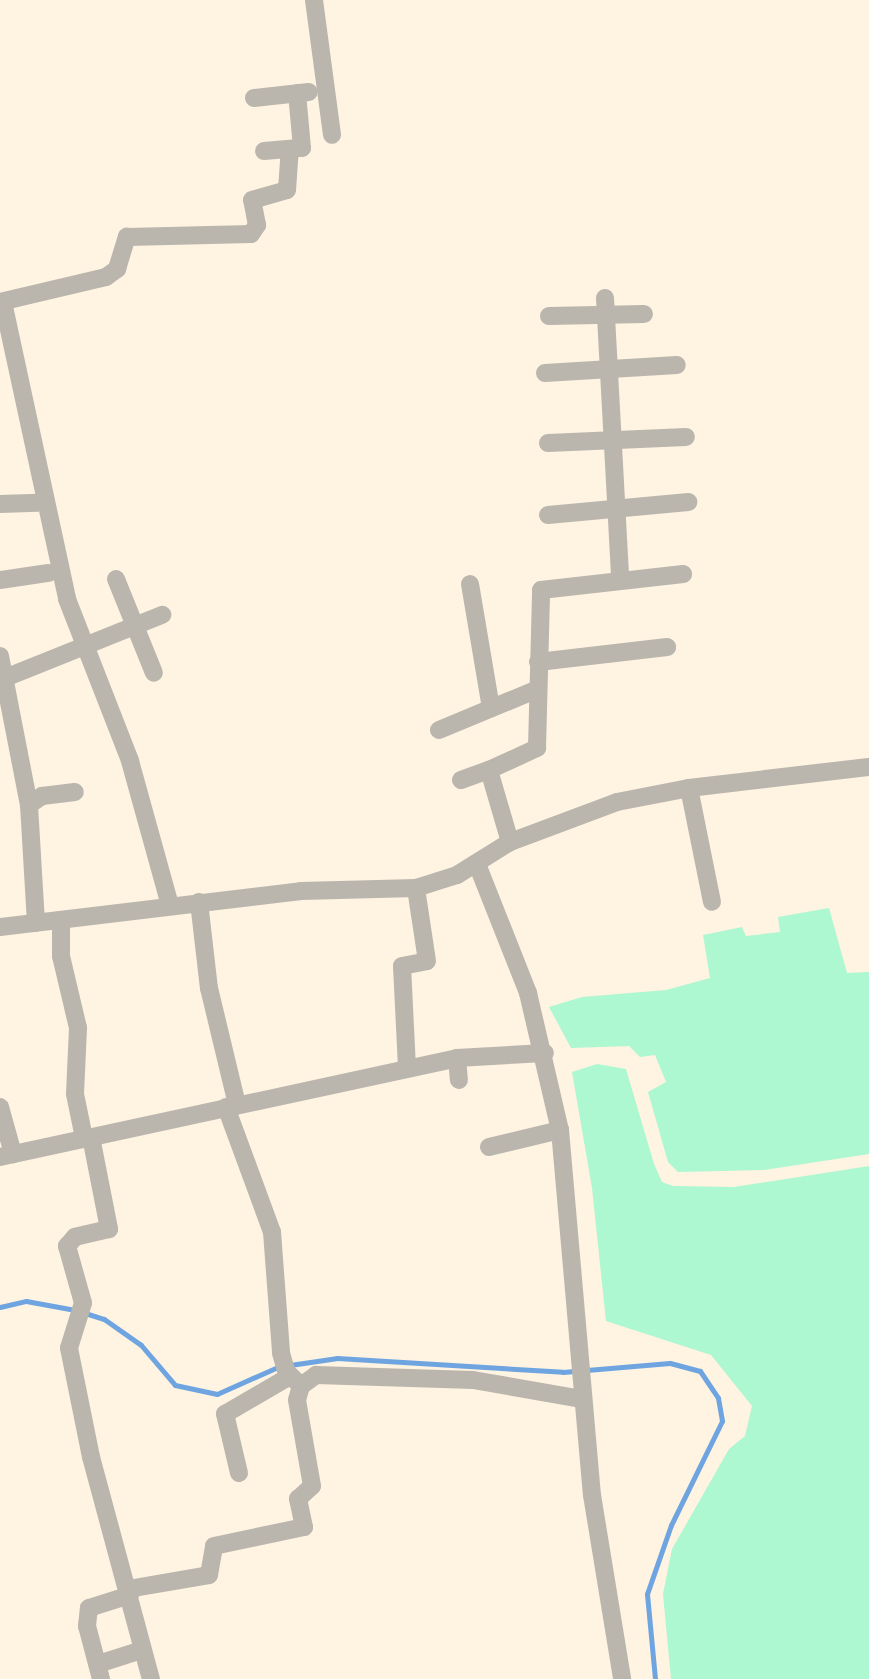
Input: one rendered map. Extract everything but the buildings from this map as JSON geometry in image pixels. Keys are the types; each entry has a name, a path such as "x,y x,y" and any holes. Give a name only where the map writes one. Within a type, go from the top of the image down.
{"street":[{"path":"314,0 323,90 332,135"},
{"path":"254,98 323,90"},
{"path":"264,151 290,151 304,145 297,93"},
{"path":"170,905 130,761 83,644 62,577 2,302 114,273 127,237 251,234 257,225 252,200 287,190 290,151"},
{"path":"549,316 605,306 644,314"},
{"path":"605,306 611,369 620,579"},
{"path":"545,373 677,365"},
{"path":"548,443 686,437"},
{"path":"548,515 688,502"},
{"path":"0,504 38,503"},
{"path":"0,580 48,573"},
{"path":"461,780 536,751 541,590 683,574"},
{"path":"116,579 154,673"},
{"path":"470,584 491,708"},
{"path":"1,680 83,644 162,615"},
{"path":"538,662 667,647"},
{"path":"0,656 1,680 29,805 36,923"},
{"path":"439,730 538,689"},
{"path":"0,927 301,891 416,888 477,864 510,842 605,806 689,788 869,767"},
{"path":"489,770 510,842"},
{"path":"689,788 712,902"},
{"path":"29,805 42,796 75,792"},
{"path":"477,864 508,938 545,1053 560,1130 583,1359 582,1395 622,1679"},
{"path":"407,1068 402,966 427,961 416,888"},
{"path":"142,1650 99,1671 87,1626 89,1608 129,1592 209,1575 214,1546 304,1527 298,1499 312,1486 297,1418 272,1232 232,1106 209,988 199,902"},
{"path":"61,920 61,956 78,1028 75,1094 109,1229 75,1237 67,1246 78,1315 69,1348 91,1457 151,1679"},
{"path":"0,1107 6,1155 457,1058 545,1053"},
{"path":"457,1058 459,1080"},
{"path":"489,1147 560,1130"},
{"path":"239,1473 225,1414 290,1373 473,1380 582,1395"}],"green space":[{"path":"829,908 847,973 869,972 869,1154 764,1170 678,1172 668,1162 648,1092 666,1082 655,1055 640,1057 629,1046 571,1048 549,1007 582,997 666,990 710,978 703,935 742,927 746,936 780,932 778,917"},
{"path":"597,1064 626,1069 662,1182 673,1186 734,1187 869,1166 869,1679 671,1679 663,1594 672,1549 729,1449 745,1436 752,1406 711,1355 606,1321 592,1188 572,1072"}],"waterway":[{"path":"0,1307 26,1301 75,1310"},
{"path":"85,1313 104,1319 141,1345 175,1385 217,1394 280,1366"},
{"path":"290,1365 337,1358 563,1372 670,1363 700,1371 718,1398 722,1421 671,1525 647,1594 655,1679"}]}
